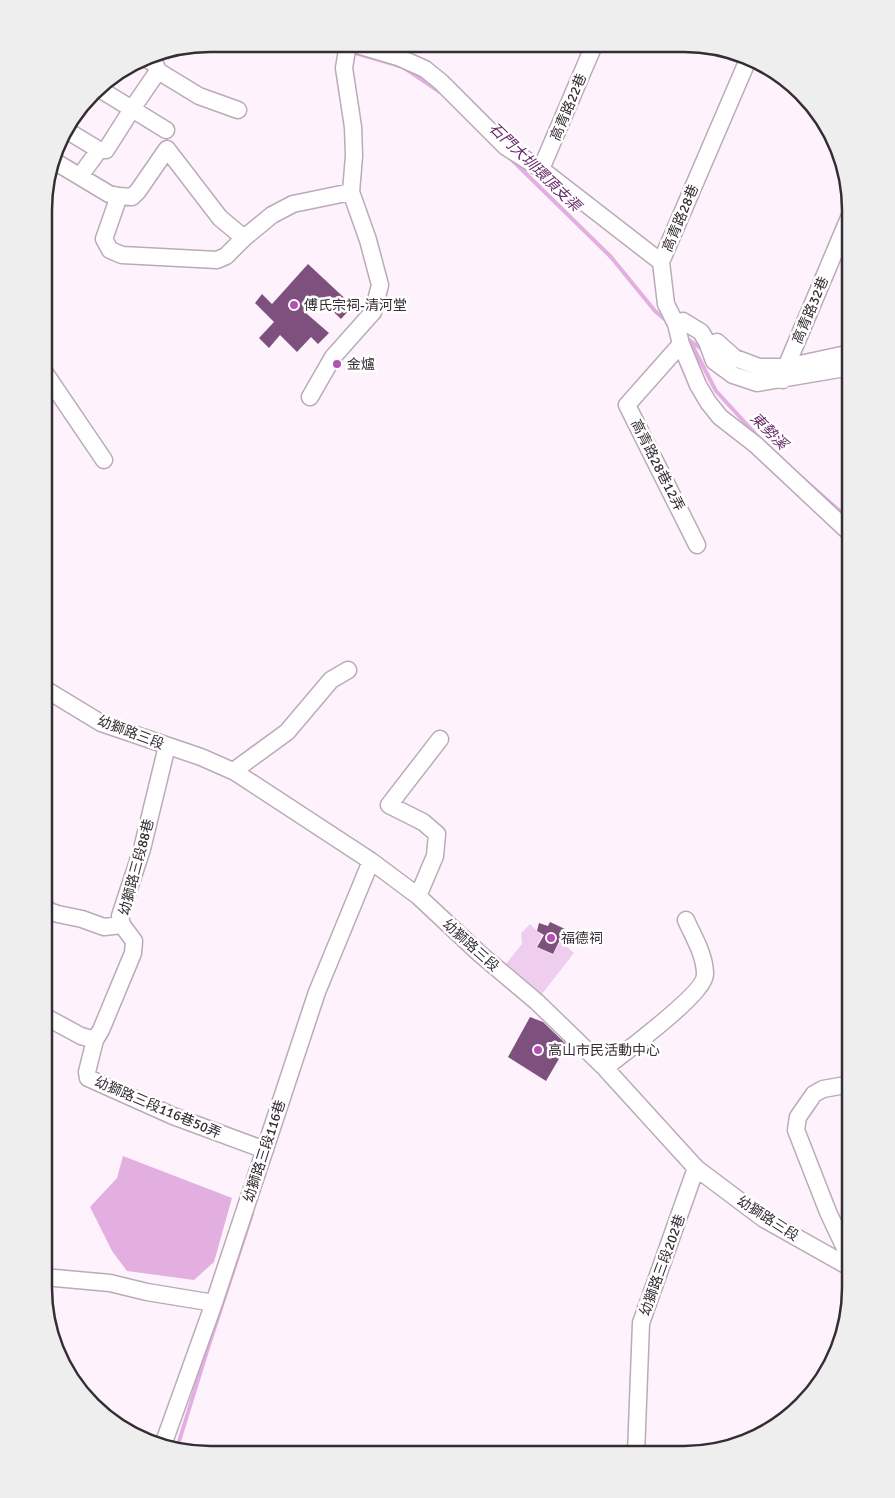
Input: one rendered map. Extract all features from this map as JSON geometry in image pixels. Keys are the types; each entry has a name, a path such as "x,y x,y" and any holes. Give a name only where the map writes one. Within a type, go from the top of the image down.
{"street":[{"path":"310,396 333,357 373,312 380,285 368,240 351,192 354,156 344,68 346,53"},
{"name":"高青路28巷","path":"384,53 426,70 506,147 542,169 661,262 746,65"},
{"name":"高青路22巷","path":"542,169 591,53"},
{"path":"153,64 158,71 199,96 238,110"},
{"path":"73,134 99,150 106,150 158,71"},
{"path":"105,93 166,130"},
{"path":"60,164 109,194 132,197 167,149 220,218 244,238"},
{"path":"80,176 99,150"},
{"path":"119,196 104,239 110,250 122,255 217,260 226,256 272,215 293,204 351,192"},
{"name":"高青路32巷","path":"784,373 842,234"},
{"path":"661,262 666,304 676,324 681,344 698,385 708,402 720,417 756,445 842,526"},
{"path":"676,324 683,321 701,332 714,361 733,375 757,384 784,373 842,356"},
{"path":"717,342 735,358 759,367 784,373 842,368"},
{"name":"高青路28巷12弄","path":"681,344 627,405 697,544"},
{"path":"52,383 104,460"},
{"path":"235,772 239,766 287,732 331,680 348,670"},
{"name":"幼獅路三段","path":"52,694 101,723 201,757 235,772 371,861 418,896 480,954 536,1002 605,1068 696,1168 764,1219 842,1263"},
{"path":"418,896 435,856 437,834 422,822 389,805 440,739"},
{"name":"幼獅路三段88巷","path":"95,1040 133,953 134,941 122,925 120,916 142,849 167,746"},
{"name":"幼獅路三段116巷","path":"165,1438 214,1303 317,992 371,861"},
{"path":"52,912 82,919 104,927 122,925"},
{"path":"605,1068 665,1020 702,984 706,975 701,954 686,920"},
{"path":"52,1020 81,1036 95,1040"},
{"name":"幼獅路三段116巷50弄","path":"95,1040 87,1072 88,1078 173,1116 265,1150"},
{"path":"842,1086 823,1089 814,1094 798,1117 796,1130 828,1212 842,1242"},
{"name":"幼獅路三段202巷","path":"636,1446 641,1323 696,1168"},
{"path":"52,1278 110,1283 147,1292 214,1303"}],"shaded area":[{"path":"530,924 542,936 536,947 553,955 560,941 574,953 542,994 505,965 522,944 521,933"},
{"path":"123,1156 232,1198 214,1262 194,1280 127,1271 112,1251 90,1207 117,1178"}],"building":[{"name":"傅氏宗祠-清河堂","path":"308,264 353,306 341,319 320,299 307,314 329,333 318,344 311,337 297,352 280,335 269,348 259,338 274,322 255,303 262,294 272,304"},
{"name":"福德祠","path":"550,922 565,929 553,954 537,947 544,935 537,931 539,923 548,926"},
{"name":"高山市民活動中心","path":"530,1017 543,1022 567,1045 546,1081 508,1057"}],"waterway":[{"name":"石門大圳環頂支渠","path":"355,53 403,67 440,92"},
{"name":"石門大圳環頂支渠","path":"510,158 611,257 655,311 668,322"},
{"name":"東勢溪","path":"685,337 700,348"},
{"name":"東勢溪","path":"691,343 716,391 761,440"},
{"name":"東勢溪","path":"801,477 842,513"},
{"path":"179,1442 252,1214"}],"place":[{"name":"傅氏宗祠-清河堂","path":"294,305"},
{"name":"金爐","path":"337,364"},
{"name":"福德祠","path":"551,938"},
{"name":"高山市民活動中心","path":"538,1050"}]}
